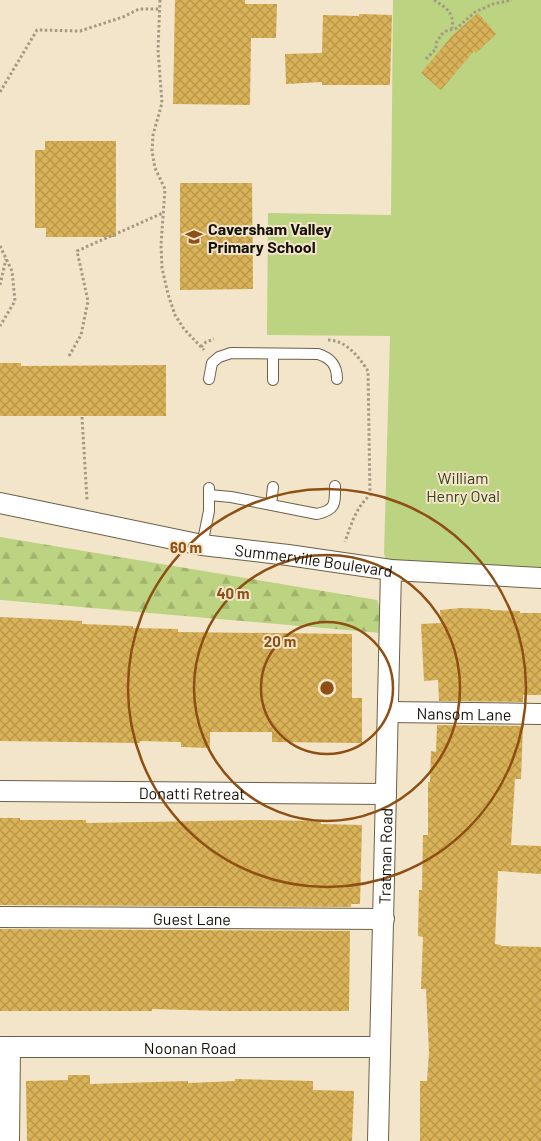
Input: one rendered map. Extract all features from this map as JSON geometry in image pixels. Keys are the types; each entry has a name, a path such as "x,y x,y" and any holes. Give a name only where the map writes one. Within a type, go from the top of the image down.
{"street":[{"name":"Summerville Boulevard","path":"0,503 202,545 391,570 541,578"},
{"name":"Tratman Road","path":"378,1141 391,570"},
{"name":"Nansom Lane","path":"388,712 541,714"},
{"name":"Donatti Retreat","path":"0,791 386,794"},
{"name":"Guest Lane","path":"0,917 384,919"},
{"name":"Noonan Road","path":"5,1047 380,1047"},
{"path":"5,1047 10,1141"}],"lane":[{"path":"209,379 212,363 219,357 231,353 318,354 327,357 334,363 337,379"},
{"path":"273,354 273,380"},
{"path":"202,545 209,512 209,491 316,514 326,512 333,507 335,486"},
{"path":"271,505 272,487"}],"path":[{"path":"160,0 158,50 162,103 153,135 152,151 155,168 165,189 161,245 162,268 175,315 184,329 215,360"},
{"path":"434,0 450,13 453,24 452,28"},
{"path":"426,59 436,49 436,43 442,34 452,28 456,28 475,12 493,4 512,0"},
{"path":"0,92 37,30 80,30 139,10 159,10"},
{"path":"69,356 81,335 88,301 77,251 163,213"},
{"path":"0,246 12,271 15,301 0,326"},
{"path":"0,285 6,258"},
{"path":"201,348 206,342 218,338"},
{"path":"326,340 336,340 358,356 368,371 370,495 361,503 344,542"},
{"path":"82,417 88,521"}],"green space":[{"name":"William Henry Oval","path":"393,0 541,0 541,578 391,570 384,554 390,336 267,335 268,213 391,215"},
{"path":"0,537 377,600 381,611 381,633 0,600"}],"building":[{"path":"175,0 245,0 245,4 277,4 276,38 251,38 250,105 173,104"},
{"path":"478,13 496,34 476,53 474,51 441,90 421,73 452,36"},
{"path":"359,14 392,15 390,85 322,85 322,82 286,84 285,54 322,53 323,15 359,16"},
{"path":"45,141 116,141 116,237 46,237 46,228 35,228 35,150 45,150"},
{"path":"180,183 252,183 253,289 180,290"},
{"path":"0,363 21,363 21,366 166,365 166,416 0,416"},
{"path":"461,608 541,613 541,695 523,695 523,702 439,701 438,680 424,681 421,624 441,623 440,610"},
{"path":"0,617 82,621 82,624 133,626 133,628 178,629 178,632 352,634 352,698 362,698 362,743 272,742 272,732 210,732 210,748 181,747 181,742 0,741"},
{"path":"437,725 523,726 521,779 515,779 511,845 541,846 541,874 498,871 495,944 501,946 541,947 541,1141 420,1141 420,1081 427,1081 429,1052 426,989 421,989 423,937 418,936 419,890 422,890 423,835 428,835 428,782 430,782 431,751 436,752"},
{"path":"0,818 20,818 20,820 86,820 86,823 258,820 321,821 321,824 362,825 360,904 351,904 351,907 0,905"},
{"path":"0,929 350,931 349,1011 152,1009 152,1011 0,1011"},
{"path":"68,1075 90,1075 90,1084 188,1081 188,1083 235,1081 235,1079 313,1081 313,1090 354,1091 352,1141 27,1141 26,1081 68,1080"}],"place":[{"name":"Caversham Valley Primary School","path":"194,237"}]}
